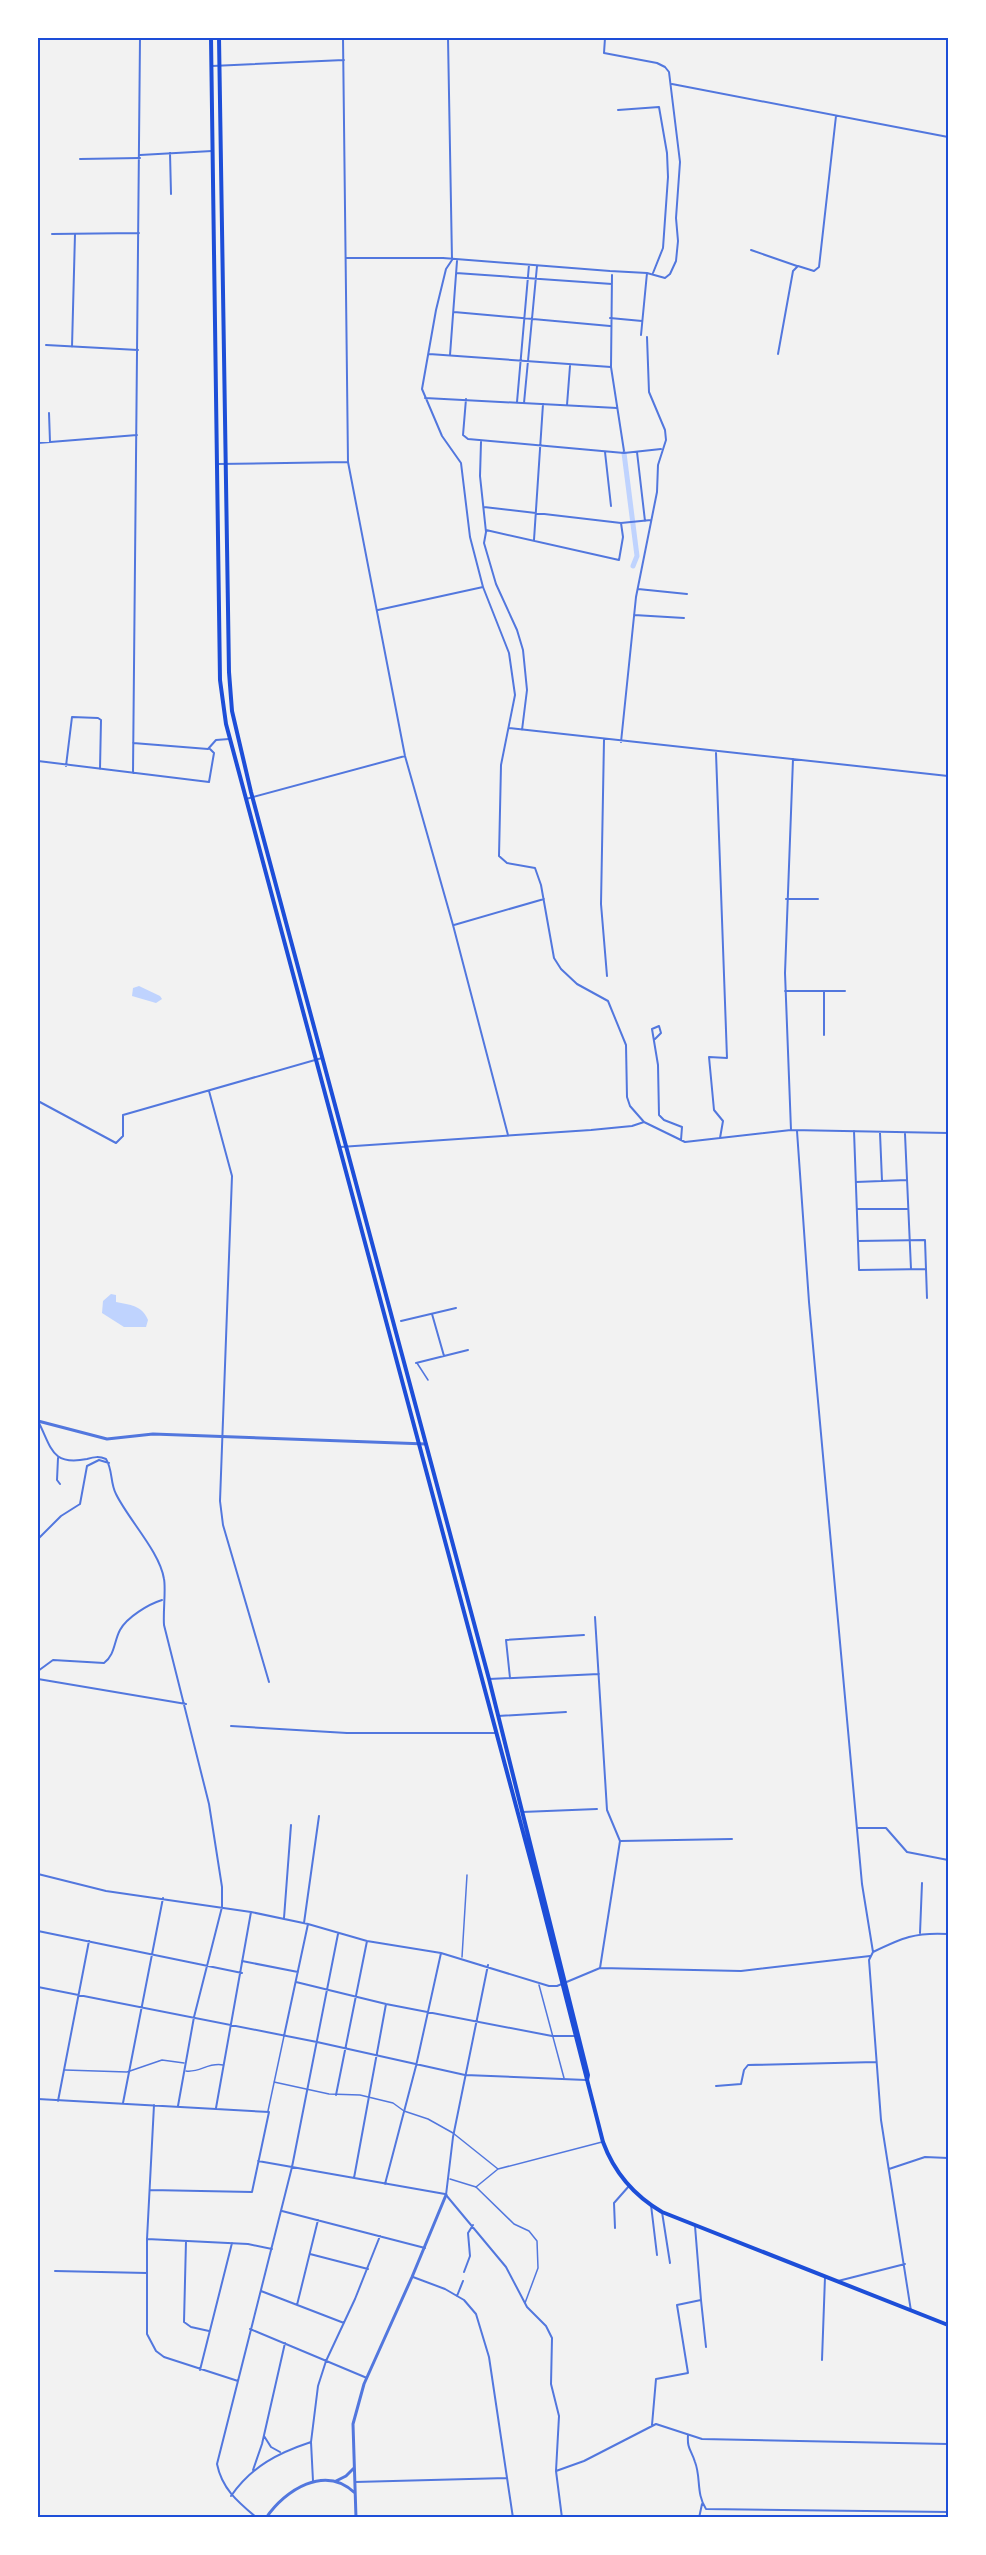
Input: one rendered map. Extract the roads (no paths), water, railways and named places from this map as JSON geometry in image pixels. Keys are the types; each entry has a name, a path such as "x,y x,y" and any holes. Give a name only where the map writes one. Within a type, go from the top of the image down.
{"main road":[{"path":"211,38 220,680 229,739 564,1982"},
{"path":"219,38 225,464 231,692 240,747 489,1679 603,2142 610,2161 629,2186 651,2205 662,2211 948,2325"}],"street":[{"path":"133,773 140,233 140,38"},
{"path":"344,38 348,462 405,756 453,925 508,1135"},
{"path":"448,38 452,260 446,269 438,300 423,377 425,398 442,436 461,463 470,537 483,586 509,653 515,695 501,765 499,856 507,863 535,868 544,899 554,958 561,969 577,984 608,1001 626,1045 627,1097 630,1106 645,1122 681,1140 791,1130 948,1133"},
{"path":"347,258 452,260 653,273 665,278 670,274 676,261 678,241 676,218 680,162 672,84 665,66 604,53 604,38"},
{"path":"210,66 344,60"},
{"path":"672,84 948,137"},
{"path":"618,110 659,107 667,153 668,177 663,248 653,273"},
{"path":"751,250 814,271 819,267 836,116"},
{"path":"80,159 212,151"},
{"path":"170,153 171,194"},
{"path":"52,234 140,233"},
{"path":"72,347 75,234"},
{"path":"450,356 457,261"},
{"path":"517,402 529,265"},
{"path":"524,403 537,266"},
{"path":"778,354 793,271 798,266"},
{"path":"456,273 612,284"},
{"path":"640,335 646,273"},
{"path":"612,275 611,367 624,453"},
{"path":"453,312 610,326"},
{"path":"610,318 642,321"},
{"path":"621,742 634,615 657,492 662,449 666,440 665,430 650,392 647,337"},
{"path":"46,345 138,350"},
{"path":"429,354 611,367"},
{"path":"567,405 570,365"},
{"path":"425,398 617,408"},
{"path":"466,399 463,435 482,442 624,453 662,449"},
{"path":"534,540 543,404"},
{"path":"49,412 50,442"},
{"path":"38,443 137,435"},
{"path":"482,442 480,476 486,530 484,543 496,584 517,630 523,650 527,690 522,730"},
{"path":"605,451 611,506"},
{"path":"637,452 645,520"},
{"path":"217,464 348,462"},
{"path":"484,507 621,523 651,520"},
{"path":"486,530 619,560 623,537 621,523"},
{"path":"378,610 483,586"},
{"path":"638,589 687,594"},
{"path":"634,615 684,618"},
{"path":"66,766 72,717 98,718 101,720 100,769"},
{"path":"508,728 948,776"},
{"path":"210,749 216,740 229,739"},
{"path":"604,740 601,904 607,976"},
{"path":"38,761 209,782 214,753 210,749 133,743"},
{"path":"716,752 727,1058 709,1058 714,1110 723,1121 720,1138"},
{"path":"245,799 405,756"},
{"path":"791,1130 786,991 786,899 794,759"},
{"path":"453,925 544,899"},
{"path":"786,899 818,899"},
{"path":"786,991 845,991"},
{"path":"824,991 824,1035"},
{"path":"656,1039 659,1115 664,1120 682,1127 681,1140"},
{"path":"38,1101 113,1143 120,1142 123,1136 123,1114 322,1058"},
{"path":"209,1091 232,1176 220,1500 223,1525 269,1682"},
{"path":"339,1147 632,1126 645,1122"},
{"path":"797,1130 809,1302 862,1884 873,1953"},
{"path":"854,1131 859,1270 926,1269"},
{"path":"880,1132 882,1181"},
{"path":"905,1133 911,1269"},
{"path":"856,1182 907,1180"},
{"path":"857,1209 908,1209"},
{"path":"858,1240 925,1240 927,1298"},
{"path":"401,1321 456,1308"},
{"path":"432,1314 444,1356"},
{"path":"428,1380 417,1363 468,1350"},
{"path":"38,1421 107,1439 153,1434 426,1444"},
{"path":"38,1421 47,1442 58,1457 69,1461 101,1457 109,1463 115,1493 145,1539 165,1581 162,1600 164,1625 186,1704 209,1804 222,1887 222,1907 194,2017 178,2106"},
{"path":"58,1457 57,1480 60,1484"},
{"path":"38,1539 62,1516 80,1504 87,1466 99,1460 109,1463"},
{"path":"38,1671 52,1660 104,1663 110,1659 120,1629 130,1618 162,1600"},
{"path":"595,1617 608,1810 620,1841 600,1968"},
{"path":"510,1678 506,1641 584,1635"},
{"path":"489,1679 599,1674"},
{"path":"38,1679 186,1704"},
{"path":"498,1716 566,1712"},
{"path":"231,1726 347,1733 496,1733"},
{"path":"517,1812 597,1809"},
{"path":"150,2190 252,2192 298,1972 319,1816"},
{"path":"284,1918 291,1826"},
{"path":"858,1828 886,1828 908,1852 948,1860"},
{"path":"620,1841 732,1839"},
{"path":"38,1874 106,1891 284,1918 368,1941 462,1957 539,1984 555,1987 600,1968 741,1971 870,1956 905,1937 920,1933 948,1934"},
{"path":"462,1957 467,1875"},
{"path":"920,1933 922,1883"},
{"path":"123,2103 127,2072 163,1898"},
{"path":"216,2108 242,1973 242,1960 251,1912"},
{"path":"38,1931 242,1973"},
{"path":"258,2517 231,2496 219,2475 217,2464 292,2167 338,1934"},
{"path":"58,2101 89,1941"},
{"path":"336,2095 368,1941"},
{"path":"385,2184 416,2066 441,1953"},
{"path":"870,1956 877,2062 889,2169 911,2311"},
{"path":"242,1960 298,1972"},
{"path":"356,2517 353,2424 367,2378 425,2248 446,2194 453,2133 488,1965"},
{"path":"296,1982 386,2004 552,2036 577,2036"},
{"path":"539,1984 564,2078"},
{"path":"38,1987 317,2042 416,2066 465,2075 587,2080"},
{"path":"354,2178 386,2004"},
{"path":"63,2070 127,2072 162,2060 185,2063"},
{"path":"716,2086 741,2084 747,2066 877,2062"},
{"path":"184,2070 196,2071 210,2063 224,2065"},
{"path":"274,2082 336,2095 369,2097 393,2103 404,2111 428,2119 453,2133 498,2169"},
{"path":"38,2099 268,2112"},
{"path":"154,2105 147,2239 147,2334 149,2340 164,2357 238,2380"},
{"path":"477,2187 498,2169 603,2142"},
{"path":"889,2169 925,2157 948,2158"},
{"path":"258,2161 446,2194 511,2275 525,2304 546,2326 552,2338 551,2384 559,2416 556,2471 561,2517"},
{"path":"448,2179 477,2187 513,2224 529,2231 537,2241 539,2259 525,2304"},
{"path":"615,2228 614,2203 629,2186"},
{"path":"651,2205 657,2255"},
{"path":"281,2211 425,2248"},
{"path":"662,2211 670,2263"},
{"path":"297,2305 318,2220"},
{"path":"695,2224 706,2347"},
{"path":"464,2272 470,2256 468,2233 472,2225"},
{"path":"313,2482 311,2442 315,2400 326,2361 368,2269 380,2236"},
{"path":"147,2239 232,2243 272,2249"},
{"path":"186,2241 184,2322 191,2327 209,2331"},
{"path":"200,2370 232,2243"},
{"path":"310,2254 368,2269"},
{"path":"836,2282 904,2264"},
{"path":"55,2271 147,2273"},
{"path":"412,2277 457,2296 476,2314 485,2338 513,2517"},
{"path":"822,2360 825,2277"},
{"path":"457,2296 463,2281"},
{"path":"261,2291 344,2323"},
{"path":"652,2425 656,2379 688,2373 677,2305 701,2300"},
{"path":"250,2329 367,2378"},
{"path":"253,2470 264,2436 285,2343"},
{"path":"556,2471 592,2457 652,2425 667,2426 702,2439 948,2444"},
{"path":"688,2435 688,2448 695,2461 702,2504 699,2517"},
{"path":"264,2436 271,2447 280,2452"},
{"path":"231,2496 253,2470 280,2452 311,2442"},
{"path":"334,2482 346,2476 354,2468"},
{"path":"355,2482 507,2478"},
{"path":"266,2517 285,2495 313,2482 334,2482 346,2486 355,2493"},
{"path":"702,2504 706,2509 712,2510 948,2512"}],"water":[{"path":"139,986 162,999 156,1003 132,996 133,988"},
{"path":"111,1294 116,1295 116,1302 135,1306 142,1311 148,1320 146,1327 124,1327 102,1313 103,1301"}],"waterway":[{"path":"624,453 637,556 633,566"}]}
